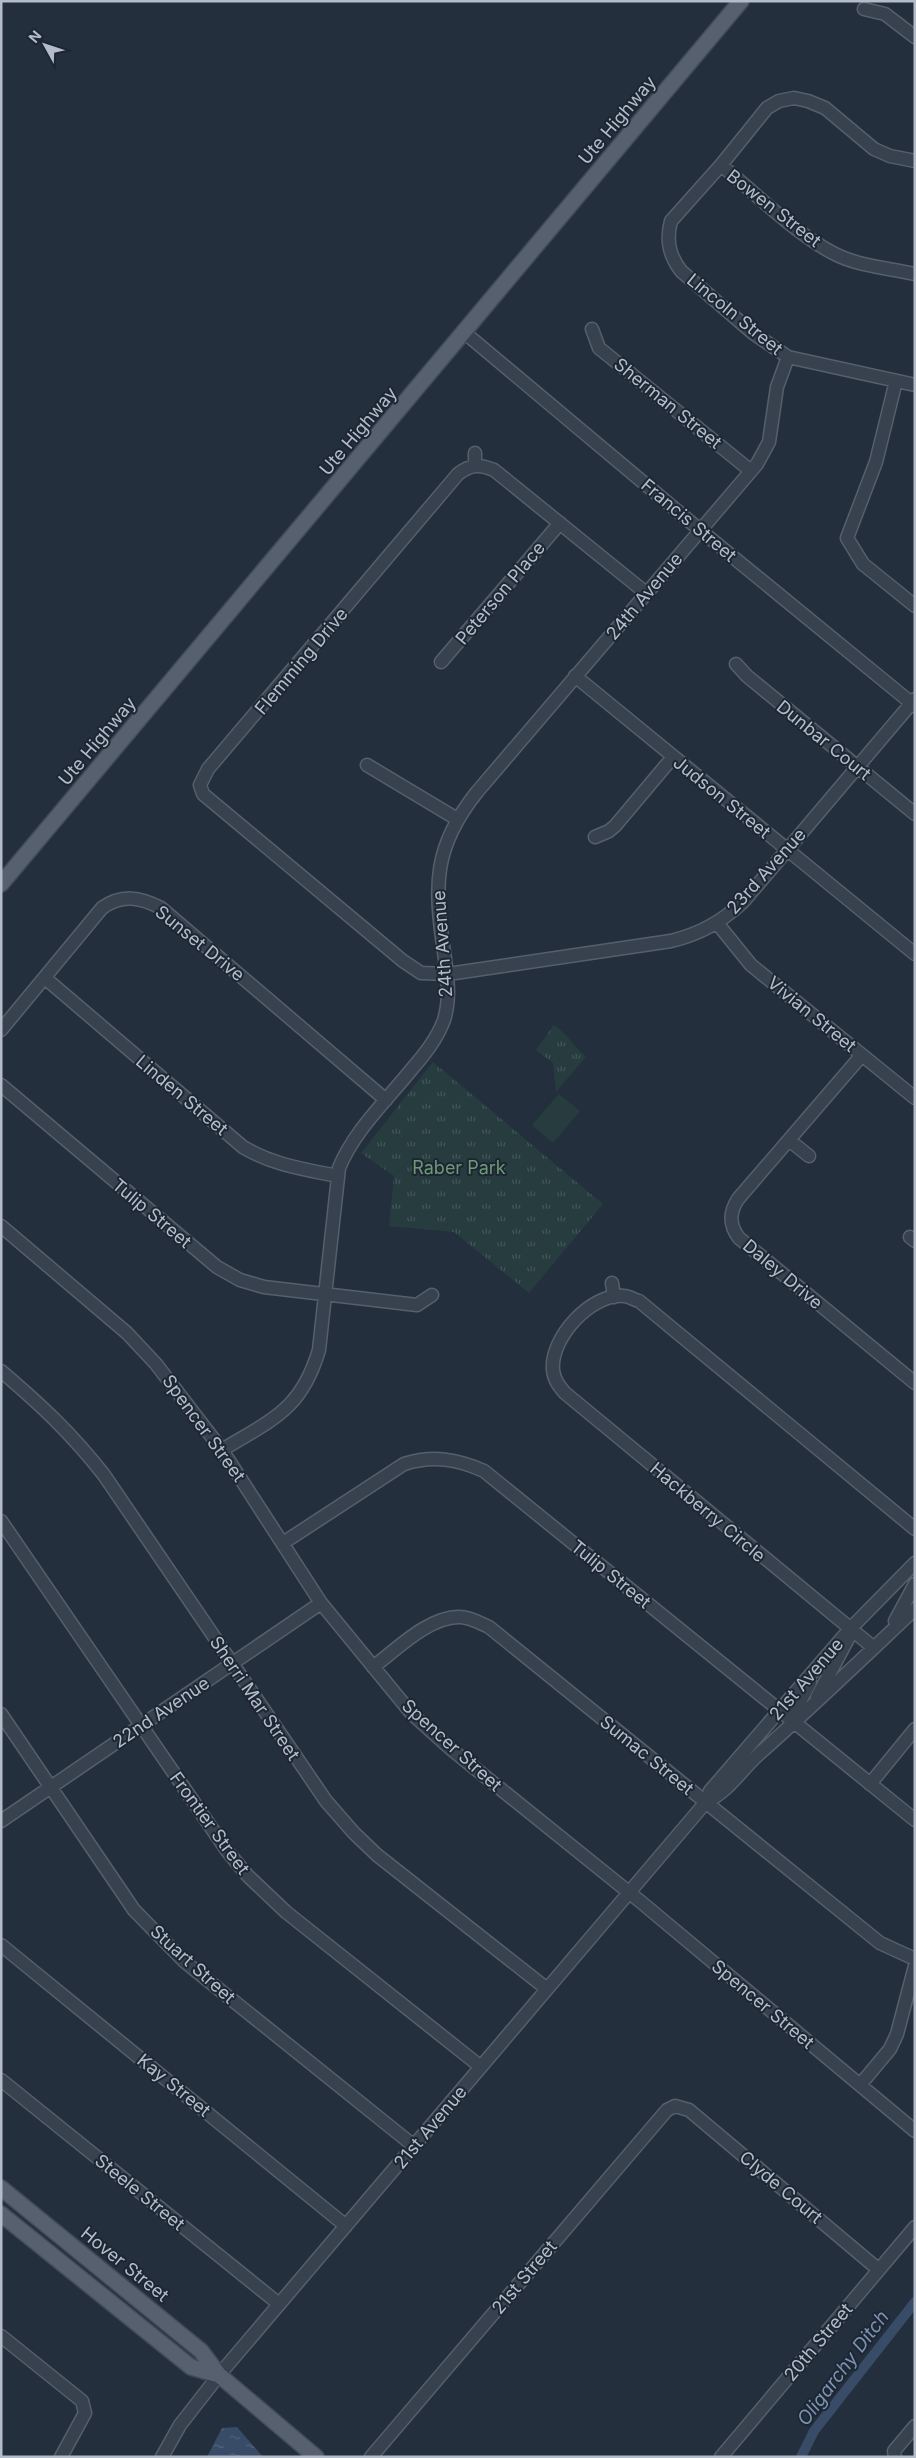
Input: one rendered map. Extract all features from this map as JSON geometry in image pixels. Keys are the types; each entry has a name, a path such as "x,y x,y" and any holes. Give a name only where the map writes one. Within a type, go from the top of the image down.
{"main road":[{"name":"Ute Highway","path":"1,884 465,333 741,1"},
{"name":"Hover Street","path":"1,2188 201,2350 219,2375 316,2457"},
{"name":"Hover Street","path":"1,2214 191,2367 219,2375"}],"street":[{"path":"864,9 885,14 915,37"},
{"name":"Lincoln Street","path":"915,161 890,156 874,149 825,108 794,98 780,101 767,108 721,165 671,221 668,232 668,248 674,262 681,271 753,333 788,356 915,385"},
{"name":"Bowen Street","path":"721,165 814,241 834,254 856,262 915,274"},
{"name":"Sherman Street","path":"592,330 600,348 751,470"},
{"name":"Francis Street","path":"465,333 700,530 914,702"},
{"name":"24th Avenue","path":"222,1450 286,1410 301,1393 312,1373 319,1350 337,1176 346,1151 437,1036 447,1005 448,974 437,888 444,851 457,819 477,792 751,470 769,442 777,387 788,356"},
{"path":"896,381 879,453 846,538 863,564 915,606"},
{"name":"Flemming Drive","path":"448,974 422,973 403,961 208,801 195,787 208,769 458,474 475,459 494,470 646,594"},
{"name":"Peterson Place","path":"441,662 560,523"},
{"name":"Dunbar Court","path":"736,664 747,676 915,814"},
{"name":"Judson Street","path":"575,676 915,954"},
{"name":"23rd Avenue","path":"448,974 671,941 688,937 718,923 743,902 857,766 914,702"},
{"path":"595,837 615,826 673,757"},
{"path":"367,765 457,819"},
{"name":"Sunset Drive","path":"1,1030 102,908 112,901 124,898 148,901 161,908 386,1100"},
{"name":"Vivian Street","path":"718,923 751,965 915,1098"},
{"name":"Linden Street","path":"45,978 243,1147 262,1158 281,1165 337,1176"},
{"name":"Daley Drive","path":"862,1055 738,1200 725,1223 739,1238 915,1383"},
{"name":"Tulip Street","path":"1,1085 217,1267 240,1280 264,1288 417,1305 432,1295"},
{"path":"789,1140 809,1156"},
{"name":"Spencer Street","path":"1,1226 127,1334 156,1364 222,1450 321,1603 412,1714 451,1749 629,1893 915,2131"},
{"path":"612,1283 614,1297"},
{"name":"Hackberry Circle","path":"878,1644 850,1629 565,1393 547,1369 559,1341 589,1306 614,1297 625,1296 638,1301 915,1529"},
{"name":"Sherri Mar Street","path":"1,1371 53,1416 80,1444 104,1475 326,1801 354,1833 377,1855 547,1990"},
{"name":"Tulip Street","path":"283,1543 404,1464 422,1458 437,1458 466,1463 484,1471 500,1483 915,1820"},
{"name":"Frontier Street","path":"1,1521 228,1852 248,1876 286,1912 481,2067"},
{"name":"21st Avenue","path":"162,2457 180,2425 219,2375 706,1802 710,1792 850,1629 915,1563"},
{"path":"878,1644 902,1610 915,1584"},
{"name":"22nd Avenue","path":"1,1821 321,1603"},
{"name":"21st Avenue","path":"706,1802 720,1795 792,1722 809,1710 915,1609"},
{"name":"Sumac Street","path":"372,1667 432,1623 446,1618 461,1617 473,1620 501,1635 880,1943 915,1959"},
{"path":"809,1710 848,1642 850,1629"},
{"path":"792,1722 816,1668"},
{"path":"757,1756 770,1736 779,1711"},
{"name":"Stuart Street","path":"1,1714 134,1910 158,1937 192,1968 414,2146"},
{"path":"870,1784 915,1729"},
{"name":"Kay Street","path":"1,1945 346,2226"},
{"path":"860,2085 893,2041 915,1966"},
{"name":"Steele Street","path":"1,2080 279,2304"},
{"name":"21st Street","path":"371,2457 667,2110 675,2106 682,2106"},
{"name":"Clyde Court","path":"682,2106 879,2270"},
{"name":"20th Street","path":"722,2457 915,2227"},
{"path":"1,2336 82,2401 85,2413 61,2457"},
{"path":"895,2457 894,2451 915,2426"}],"green space":[{"path":"554,1025 586,1057 556,1092 553,1063 536,1050"},
{"name":"Raber Park","path":"433,1062 603,1204 529,1293 454,1232 389,1226 394,1176 361,1153"},
{"path":"559,1094 580,1111 553,1143 532,1125"}],"water":[{"path":"237,2427 263,2457 207,2457 222,2428"}],"waterway":[{"name":"Oligarchy Ditch","path":"801,2457 814,2431 915,2302"}]}
